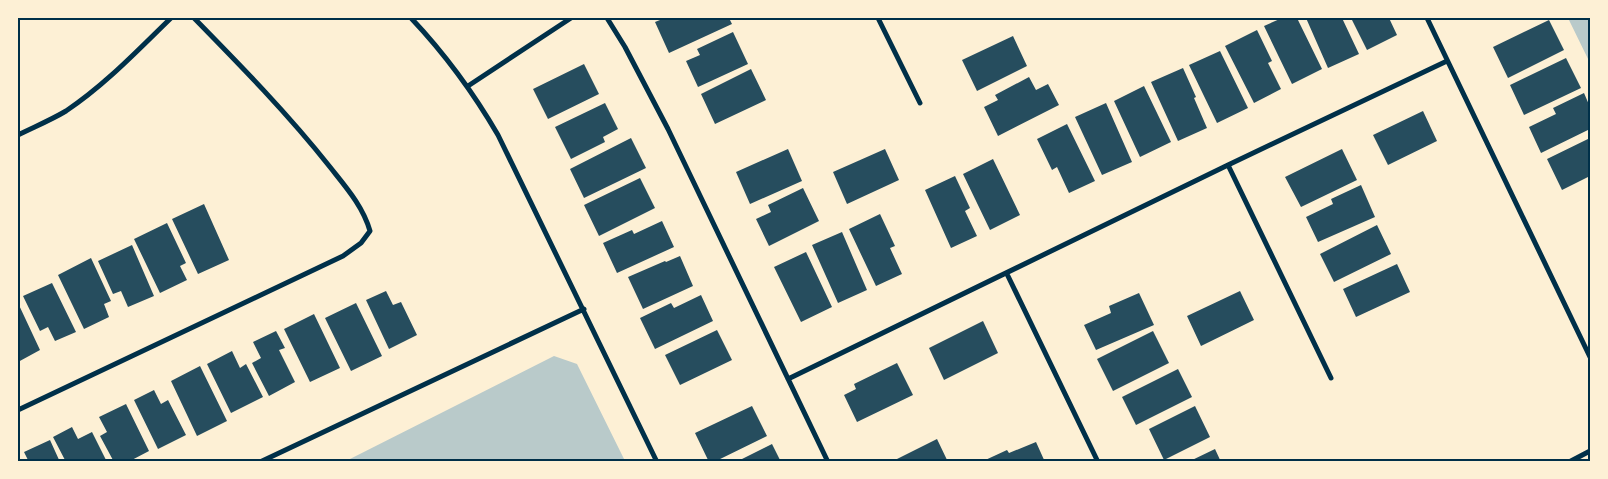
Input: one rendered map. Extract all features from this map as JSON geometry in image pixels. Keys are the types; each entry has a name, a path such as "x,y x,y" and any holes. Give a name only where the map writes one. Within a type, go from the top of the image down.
{"street":[{"path":"18,135 65,112 102,84 171,18"},
{"path":"18,410 343,256 361,243 370,231 368,222 358,204 312,144 250,74 194,18"},
{"path":"411,18 468,86 512,161 657,462"},
{"path":"468,86 571,18"},
{"path":"607,18 649,91 828,462"},
{"path":"878,18 920,103"},
{"path":"1427,18 1590,357"},
{"path":"788,379 1228,165 1448,61"},
{"path":"1228,165 1331,378"},
{"path":"1007,274 1098,462"},
{"path":"260,462 584,309"},
{"path":"1568,462 1590,451"}],"shaded area":[{"path":"1568,18 1590,18 1590,63"},
{"path":"554,356 577,364 625,461 346,461"}],"building":[{"path":"665,18 729,18 732,24 669,53 655,22"},
{"path":"1282,18 1297,18 1322,69 1292,84 1264,26"},
{"path":"1306,18 1342,18 1359,54 1328,68"},
{"path":"1351,18 1389,18 1397,35 1367,50"},
{"path":"1549,20 1564,50 1508,78 1493,47"},
{"path":"1257,30 1272,61 1268,63 1281,89 1254,103 1225,46"},
{"path":"733,32 748,64 698,87 686,61 700,55 697,49"},
{"path":"1013,36 1027,66 977,91 962,60"},
{"path":"1220,51 1248,108 1217,123 1189,65"},
{"path":"1566,58 1581,88 1524,115 1510,85"},
{"path":"584,64 599,94 548,119 533,89"},
{"path":"1183,68 1207,128 1178,141 1151,82"},
{"path":"751,69 766,100 715,124 701,94"},
{"path":"1029,77 1036,90 1048,84 1059,105 998,136 984,107 998,100 995,95"},
{"path":"1144,86 1171,142 1140,157 1114,101"},
{"path":"1584,93 1590,107 1590,129 1541,153 1529,127 1556,114 1553,108"},
{"path":"605,103 618,129 603,137 605,142 571,159 555,127"},
{"path":"1106,103 1132,162 1102,175 1075,117"},
{"path":"1423,111 1437,141 1388,165 1373,135"},
{"path":"1067,124 1095,181 1069,193 1057,167 1052,170 1037,139"},
{"path":"631,138 646,168 584,198 570,169"},
{"path":"1590,138 1590,176 1562,190 1547,159"},
{"path":"788,149 802,181 750,204 736,172"},
{"path":"885,149 899,180 847,204 833,172"},
{"path":"1342,149 1357,180 1301,207 1285,177"},
{"path":"993,159 1020,215 990,230 963,174"},
{"path":"955,176 970,208 965,211 977,236 951,248 925,190"},
{"path":"640,178 655,208 599,236 584,205"},
{"path":"1361,185 1375,217 1318,242 1306,217 1333,204 1331,199"},
{"path":"803,188 819,221 769,246 756,219 771,212 768,205"},
{"path":"204,204 229,260 198,274 172,219"},
{"path":"880,214 895,246 890,248 902,274 876,286 849,229"},
{"path":"662,221 674,247 617,273 603,243 632,230 634,234"},
{"path":"167,223 186,263 180,266 187,280 160,293 134,239"},
{"path":"1377,225 1391,254 1334,282 1320,254"},
{"path":"842,232 867,290 838,303 812,245"},
{"path":"132,245 154,296 128,307 121,291 113,294 98,261"},
{"path":"806,252 832,307 801,322 774,267"},
{"path":"680,256 693,286 643,309 628,277"},
{"path":"91,258 111,301 104,304 109,317 84,329 58,275"},
{"path":"1397,264 1410,292 1356,317 1343,289"},
{"path":"52,283 76,332 55,341 48,327 40,331 23,296"},
{"path":"386,291 393,305 401,302 417,335 389,349 366,300"},
{"path":"1240,291 1254,320 1201,346 1187,316"},
{"path":"1139,293 1154,325 1096,350 1084,325 1111,313 1109,306"},
{"path":"701,295 713,321 655,349 640,318 671,303 674,308"},
{"path":"18,303 40,350 18,362"},
{"path":"356,303 382,356 351,371 325,318"},
{"path":"314,314 340,368 310,382 284,329"},
{"path":"983,321 998,353 944,380 929,348"},
{"path":"717,330 732,360 680,385 665,355"},
{"path":"276,331 285,348 279,350 295,382 269,396 252,363 261,358 253,342"},
{"path":"1153,331 1169,363 1113,391 1097,359"},
{"path":"232,351 240,368 246,364 263,397 231,413 207,364"},
{"path":"897,363 913,395 857,422 844,395 856,389 854,384"},
{"path":"200,366 227,421 197,436 171,381"},
{"path":"1178,369 1192,397 1136,425 1122,397"},
{"path":"154,390 161,404 168,400 186,435 158,449 134,400"},
{"path":"126,404 149,451 128,462 114,462 100,436 107,432 99,417"},
{"path":"752,406 767,436 714,462 709,462 695,433"},
{"path":"1195,406 1210,437 1164,460 1149,429"},
{"path":"72,427 78,439 92,432 107,462 66,462 53,437"},
{"path":"937,439 948,462 891,462"},
{"path":"50,440 60,462 29,462 24,452"},
{"path":"1036,442 1045,462 981,462 1007,450 1009,453"},
{"path":"772,444 781,462 736,462"},
{"path":"1215,449 1221,462 1188,462"}]}
